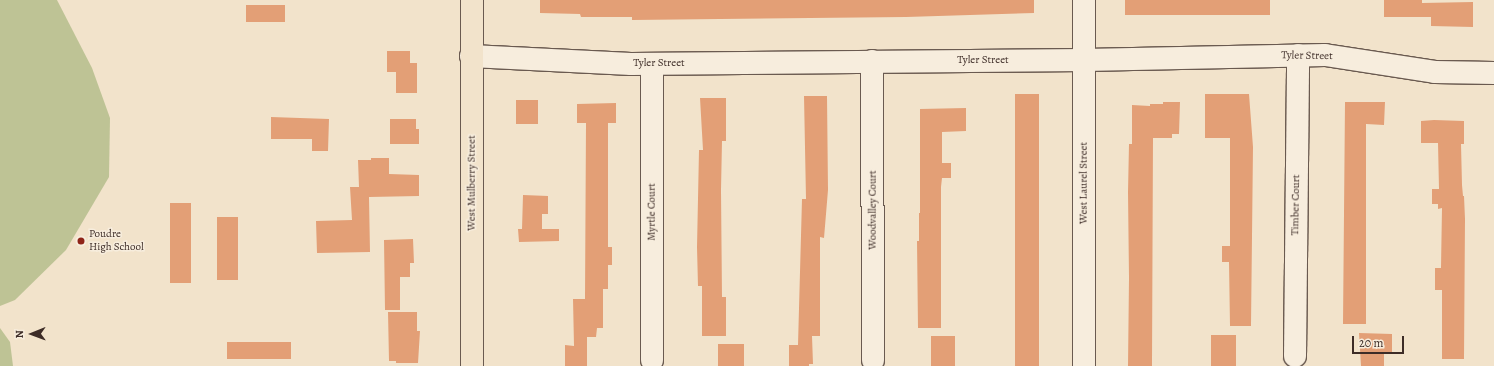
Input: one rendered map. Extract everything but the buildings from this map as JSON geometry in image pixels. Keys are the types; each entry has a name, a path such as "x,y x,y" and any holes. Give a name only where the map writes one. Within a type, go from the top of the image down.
{"main road":[{"name":"West Mulberry Street","path":"472,0 472,366"}],"street":[{"name":"West Laurel Street","path":"1084,0 1084,366"},
{"name":"Timber Court","path":"1295,356 1298,55"},
{"name":"Tyler Street","path":"472,56 652,64 1085,60 1325,55 1435,72 1494,73"},
{"name":"Woodvalley Court","path":"872,61 873,360"},
{"name":"Myrtle Court","path":"652,64 652,360"}],"green space":[{"path":"0,0 57,0 92,68 110,118 109,177 66,250 15,300 0,306"},
{"path":"0,328 10,342 13,366 0,366"}],"place":[{"name":"Poudre High School","path":"81,241"}]}
